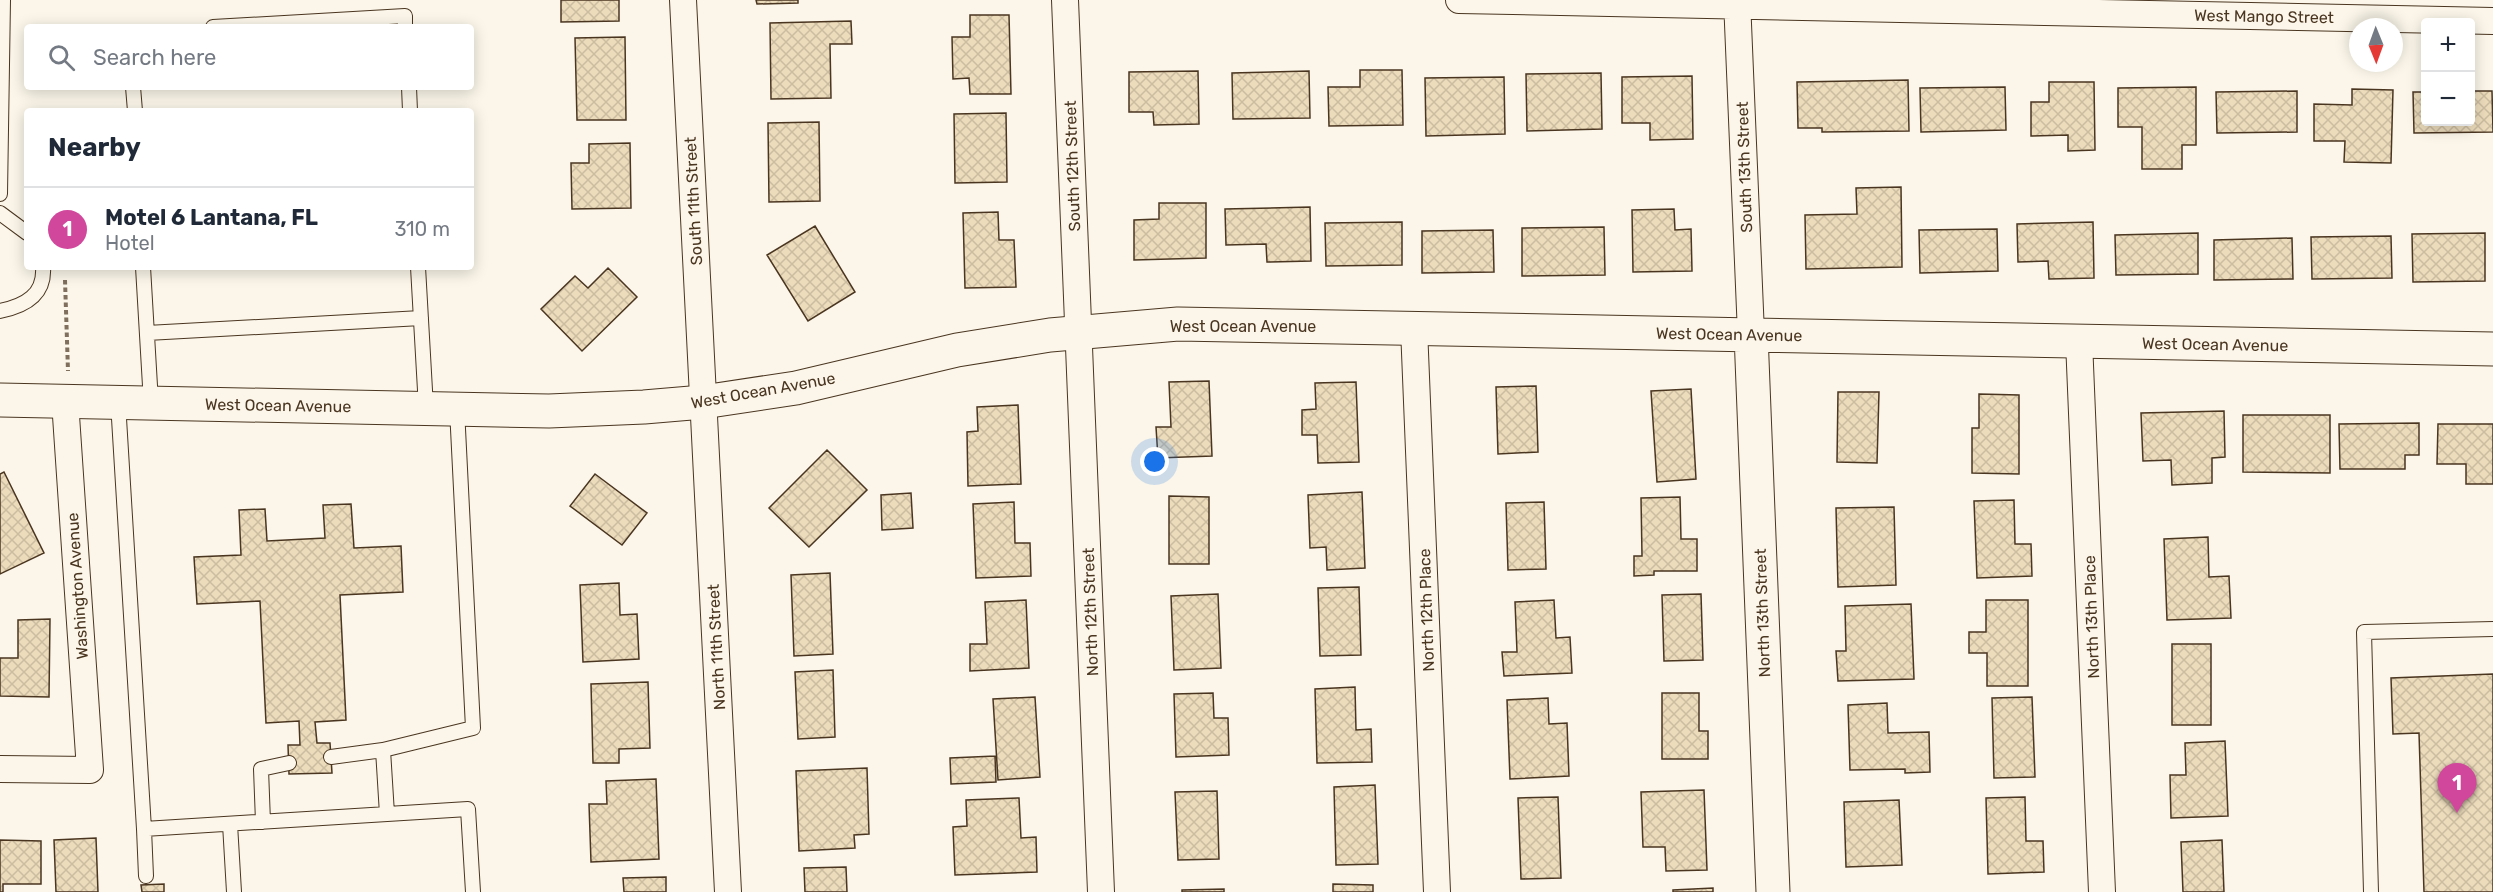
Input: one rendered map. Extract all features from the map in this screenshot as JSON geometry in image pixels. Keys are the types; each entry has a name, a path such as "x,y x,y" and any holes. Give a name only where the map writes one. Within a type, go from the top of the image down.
{"street":[{"name":"South 11th Street","path":"683,0 703,402"},
{"name":"South 12th Street","path":"1065,0 1079,331"},
{"name":"West Mango Street","path":"1459,0 1737,3 2493,21"},
{"name":"South 13th Street","path":"1737,3 1750,334"},
{"name":"West Ocean Avenue","path":"0,400 67,387 118,402 549,411 644,407 703,402 796,388 957,350 1079,331 1178,324 2493,349"},
{"name":"North 12th Place","path":"1414,328 1437,892"},
{"name":"North 12th Street","path":"1079,331 1101,892"},
{"name":"North 13th Street","path":"1750,334 1773,892"},
{"name":"North 13th Place","path":"2079,341 2102,892"},
{"name":"Washington Avenue","path":"0,769 90,770 67,387"},
{"name":"North 11th Street","path":"703,402 728,892"}],"lane":[{"path":"0,194 3,0"},
{"path":"265,24 405,16 405,24"},
{"path":"133,90 135,108"},
{"path":"409,90 410,108"},
{"path":"0,213 24,231"},
{"path":"0,311 17,308 39,292 44,276 43,270"},
{"path":"143,270 151,403"},
{"path":"331,757 383,750 472,728 441,409 421,318 418,270"},
{"path":"147,333 421,318"},
{"path":"118,402 146,876"},
{"path":"2371,892 2364,632 2493,629"},
{"path":"383,750 387,814"},
{"path":"263,822 261,769 289,763"},
{"path":"144,829 468,809 473,892"},
{"path":"230,824 234,892"}],"path":[{"path":"65,279 67,387"}],"building":[{"path":"561,0 619,0 619,21 561,22"},
{"path":"756,0 798,0 798,3 757,4"},
{"path":"970,15 1009,15 1011,94 970,94 969,78 953,79 952,37 970,37"},
{"path":"851,21 852,44 830,44 831,98 771,99 770,23"},
{"path":"625,37 626,120 577,120 575,38"},
{"path":"1360,70 1402,70 1403,125 1329,126 1328,87 1360,87"},
{"path":"1198,71 1199,124 1154,125 1153,112 1129,112 1129,72"},
{"path":"1309,71 1310,118 1233,119 1232,73"},
{"path":"1601,73 1602,129 1527,131 1526,74"},
{"path":"1692,76 1693,139 1650,140 1650,123 1622,123 1622,77"},
{"path":"1504,77 1505,134 1426,136 1425,78"},
{"path":"1908,80 1909,131 1822,132 1822,128 1798,128 1797,82"},
{"path":"2049,82 2094,82 2095,150 2068,151 2068,135 2031,136 2031,102 2049,102"},
{"path":"2005,87 2006,130 1921,132 1920,88"},
{"path":"2196,87 2196,145 2182,145 2182,169 2142,169 2142,127 2118,127 2118,88"},
{"path":"2352,89 2393,90 2391,163 2344,162 2345,141 2314,141 2314,104 2352,105"},
{"path":"2297,91 2297,132 2217,133 2216,92"},
{"path":"2475,91 2492,91 2493,132 2414,133 2413,92 2421,92 2421,126 2475,126"},
{"path":"1006,113 1007,182 955,183 954,114"},
{"path":"819,122 820,201 769,202 768,123"},
{"path":"630,143 631,208 572,209 571,163 589,163 589,144"},
{"path":"1901,187 1902,267 1806,269 1805,215 1857,214 1856,188"},
{"path":"1159,203 1206,203 1206,258 1134,260 1134,220 1159,219"},
{"path":"1310,207 1311,261 1267,262 1266,244 1226,245 1225,209"},
{"path":"1674,209 1675,230 1691,229 1692,271 1633,272 1632,210"},
{"path":"998,212 999,240 1014,240 1016,287 965,288 963,213"},
{"path":"1402,222 1402,265 1326,266 1325,223"},
{"path":"2093,222 2094,278 2049,279 2048,261 2018,262 2017,224"},
{"path":"815,226 855,292 808,321 767,255"},
{"path":"1604,227 1605,275 1522,276 1522,228"},
{"path":"1997,229 1998,271 1920,273 1919,230"},
{"path":"1493,230 1494,272 1422,273 1422,231"},
{"path":"2198,233 2198,274 2116,275 2115,235"},
{"path":"2485,233 2485,281 2413,282 2412,234"},
{"path":"2391,236 2392,278 2312,279 2311,237"},
{"path":"2292,238 2293,279 2214,280 2214,240"},
{"path":"608,268 637,297 582,351 541,309 575,276 588,288"},
{"path":"1209,381 1212,456 1158,458 1156,427 1171,427 1169,382"},
{"path":"1356,382 1359,462 1318,463 1317,435 1302,435 1302,410 1316,409 1315,383"},
{"path":"1536,386 1538,452 1498,454 1496,387"},
{"path":"1691,389 1696,479 1657,482 1651,391"},
{"path":"1838,392 1879,392 1877,463 1837,462"},
{"path":"1979,394 2019,395 2019,474 1972,473 1972,428 1979,428"},
{"path":"1018,405 1021,484 968,486 967,432 978,431 977,407"},
{"path":"2224,411 2225,457 2212,458 2212,483 2172,485 2171,460 2143,461 2141,413"},
{"path":"2243,415 2330,415 2330,473 2243,472"},
{"path":"2419,423 2419,455 2405,455 2405,469 2340,469 2339,424"},
{"path":"2438,424 2493,424 2493,484 2466,484 2466,464 2437,464"},
{"path":"827,450 867,490 809,547 769,508"},
{"path":"4,472 44,553 0,574 0,474"},
{"path":"595,474 647,513 622,545 570,506"},
{"path":"1362,492 1365,568 1327,570 1326,547 1310,548 1308,495"},
{"path":"911,493 913,528 882,530 881,495"},
{"path":"1169,496 1209,497 1209,564 1169,564"},
{"path":"1680,497 1681,539 1697,539 1697,571 1654,571 1654,575 1634,576 1634,556 1642,556 1641,498"},
{"path":"2014,500 2015,544 2031,544 2032,576 1977,578 1974,501"},
{"path":"1014,502 1015,543 1030,543 1031,576 976,578 973,504"},
{"path":"1544,502 1546,569 1508,570 1506,503"},
{"path":"351,504 354,548 401,546 403,592 340,595 346,720 315,722 317,743 330,743 332,773 289,774 288,745 300,745 299,721 266,723 260,601 197,604 194,557 241,555 239,510 265,509 267,541 325,538 323,505"},
{"path":"1894,507 1896,585 1838,587 1836,508"},
{"path":"2208,537 2209,577 2229,576 2231,618 2167,620 2164,539"},
{"path":"830,573 833,654 794,656 791,575"},
{"path":"619,583 620,615 637,614 639,659 583,662 580,585"},
{"path":"1359,587 1361,655 1320,656 1318,588"},
{"path":"1218,594 1221,668 1174,670 1171,596"},
{"path":"1701,594 1703,660 1664,661 1662,595"},
{"path":"1026,600 1029,668 970,671 970,644 987,644 985,602"},
{"path":"1554,600 1556,638 1570,637 1572,673 1504,676 1502,652 1517,652 1515,602"},
{"path":"1986,600 2028,600 2028,686 1987,686 1987,653 1969,653 1969,632 1986,632"},
{"path":"1911,604 1914,679 1838,681 1836,651 1846,651 1845,606"},
{"path":"50,619 49,697 0,696 0,658 18,658 18,620"},
{"path":"2172,644 2211,644 2211,725 2172,725"},
{"path":"833,670 835,737 798,739 795,672"},
{"path":"2493,674 2493,892 2424,892 2419,733 2393,734 2391,678"},
{"path":"648,682 650,748 619,749 619,763 593,763 591,684"},
{"path":"1355,687 1356,730 1371,729 1372,762 1317,763 1315,689"},
{"path":"1213,693 1214,718 1228,718 1229,755 1176,757 1174,694"},
{"path":"1662,693 1699,693 1699,731 1708,731 1708,759 1662,759"},
{"path":"1035,697 1040,777 998,780 993,699"},
{"path":"2032,697 2035,777 1994,778 1992,698"},
{"path":"1548,698 1549,724 1567,723 1569,776 1510,779 1507,700"},
{"path":"1887,703 1888,733 1929,732 1930,772 1905,773 1905,769 1850,770 1848,705"},
{"path":"2225,741 2228,816 2171,818 2170,775 2186,775 2185,743"},
{"path":"995,756 996,782 951,784 950,758"},
{"path":"867,768 869,834 854,835 855,848 799,851 796,771"},
{"path":"656,779 659,859 591,862 589,804 607,804 606,781"},
{"path":"1375,785 1378,864 1336,865 1334,787"},
{"path":"1704,790 1707,870 1666,871 1665,847 1643,847 1641,792"},
{"path":"1217,791 1219,859 1178,860 1175,792"},
{"path":"1558,797 1561,878 1521,879 1518,798"},
{"path":"2025,797 2026,841 2043,841 2044,872 1988,874 1986,798"},
{"path":"1019,798 1021,838 1036,837 1037,872 955,875 953,827 967,826 966,800"},
{"path":"1899,800 1902,865 1846,867 1844,802"},
{"path":"96,838 98,892 56,892 54,840"},
{"path":"0,840 41,841 41,884 3,884 3,892 0,892"},
{"path":"2222,840 2224,892 2183,892 2181,842"},
{"path":"846,867 847,892 805,892 804,868"},
{"path":"666,877 666,892 624,892 623,878"},
{"path":"164,884 164,892 142,892 141,885"},
{"path":"1333,884 1373,885 1373,892 1333,892"},
{"path":"1713,888 1713,892 1673,892 1673,890"},
{"path":"1224,889 1224,892 1182,892 1182,890"}],"place":[{"name":"Motel 6 Lantana, FL","path":"2457,813"}]}
